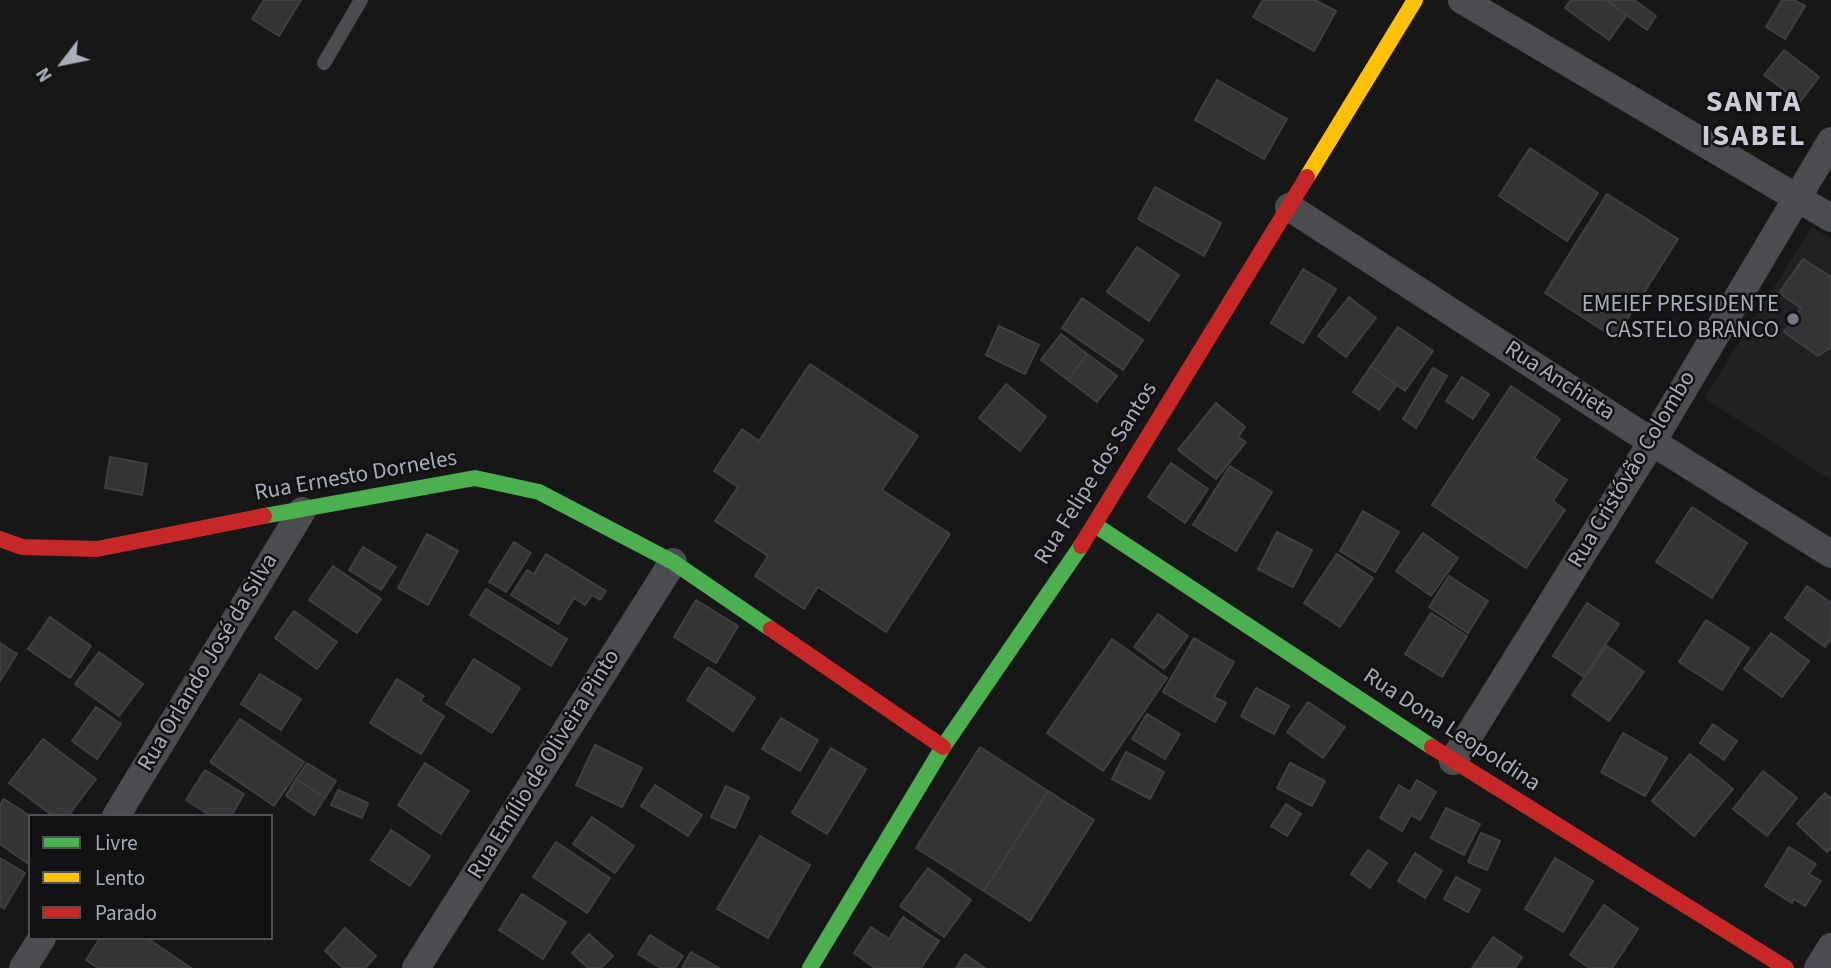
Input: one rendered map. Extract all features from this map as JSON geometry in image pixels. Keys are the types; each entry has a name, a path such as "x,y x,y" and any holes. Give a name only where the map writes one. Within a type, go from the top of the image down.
{"street":[{"name":"Rua Felipe dos Santos","path":"810,968 943,747 1095,525 1415,0"},
{"path":"1462,0 1831,218"},
{"name":"Rua Cristóvão Colombo","path":"1453,761 1652,442 1831,141"},
{"name":"Rua Anchieta","path":"1289,206 1652,442 1831,554"},
{"name":"Rua Ernesto Dorneles","path":"0,539 22,547 97,549 475,478 539,492 673,562 943,747"},
{"name":"Rua Orlando José da Silva","path":"117,814 302,511"},
{"name":"Rua Dona Leopoldina","path":"1095,525 1453,761 1786,968"},
{"name":"Rua Emílio de Oliveira Pinto","path":"416,968 673,562"},
{"path":"23,968 40,940"},
{"path":"1818,968 1831,947"}],"lane":[{"path":"324,62 361,0"}],"shaded area":[{"name":"EMEIEF PRESIDENTE CASTELO BRANCO","path":"1812,227 1831,239 1831,480 1704,398"}],"building":[{"path":"264,0 301,0 279,36 252,19"},
{"path":"1263,0 1315,0 1336,11 1314,51 1253,17"},
{"path":"1571,0 1606,0 1627,15 1609,40 1565,8"},
{"path":"1606,0 1634,0 1656,16 1647,30"},
{"path":"1782,0 1794,0 1805,6 1785,39 1766,27"},
{"path":"1784,50 1819,77 1800,102 1764,75"},
{"path":"1217,80 1287,119 1264,159 1195,120"},
{"path":"1530,148 1598,193 1567,241 1499,196"},
{"path":"1155,187 1221,223 1204,256 1138,219"},
{"path":"1607,194 1678,239 1615,338 1545,293"},
{"path":"1137,247 1179,275 1149,321 1107,292"},
{"path":"1803,259 1831,277 1831,347 1818,356 1784,332 1801,308 1779,293"},
{"path":"1303,269 1336,289 1303,343 1271,323"},
{"path":"1349,297 1376,318 1346,357 1318,336"},
{"path":"1082,298 1143,340 1123,370 1062,328"},
{"path":"999,326 1039,345 1025,374 986,355"},
{"path":"1398,327 1433,351 1405,391 1371,366"},
{"path":"1061,334 1087,354 1068,380 1041,360"},
{"path":"1087,354 1117,376 1097,402 1068,380"},
{"path":"810,364 918,436 882,490 950,534 886,632 818,587 804,609 755,576 768,556 715,521 738,487 714,471 742,429 759,441"},
{"path":"1371,366 1397,385 1379,410 1353,392"},
{"path":"1433,368 1447,376 1416,428 1403,419"},
{"path":"1462,377 1489,394 1473,419 1446,401"},
{"path":"1006,384 1046,417 1020,451 979,418"},
{"path":"1511,386 1560,419 1534,458 1567,480 1553,501 1565,510 1526,568 1432,505"},
{"path":"1216,403 1245,427 1238,437 1246,442 1216,479 1178,450"},
{"path":"110,457 147,464 142,495 105,488"},
{"path":"1171,463 1208,489 1185,523 1148,497"},
{"path":"1230,466 1272,492 1236,551 1193,525"},
{"path":"1692,507 1747,543 1712,598 1656,562"},
{"path":"1363,511 1399,532 1375,572 1340,551"},
{"path":"1277,532 1312,550 1293,587 1258,569"},
{"path":"1423,533 1458,558 1431,596 1396,571"},
{"path":"427,534 458,551 428,605 398,588"},
{"path":"514,542 531,553 506,592 489,582"},
{"path":"363,547 396,567 381,590 349,570"},
{"path":"546,554 606,591 600,600 592,595 585,605 574,598 558,624 511,595 527,570 534,574"},
{"path":"1337,554 1373,578 1340,627 1304,603"},
{"path":"333,566 381,599 357,633 309,600"},
{"path":"1449,576 1488,601 1468,633 1429,607"},
{"path":"1807,586 1831,603 1831,638 1825,647 1785,618"},
{"path":"486,589 567,639 551,666 470,615"},
{"path":"696,600 738,626 716,663 674,637"},
{"path":"1587,603 1619,624 1584,677 1553,656"},
{"path":"294,611 337,642 317,669 275,638"},
{"path":"1431,613 1467,636 1442,677 1405,654"},
{"path":"1158,614 1188,636 1164,669 1134,647"},
{"path":"50,617 91,646 70,678 28,649"},
{"path":"1706,620 1749,648 1722,690 1679,662"},
{"path":"1771,633 1809,661 1782,697 1744,669"},
{"path":"1194,638 1234,662 1214,697 1226,703 1215,722 1163,692"},
{"path":"1112,639 1167,678 1103,771 1047,733"},
{"path":"0,643 17,654 0,681"},
{"path":"1607,646 1644,672 1609,721 1572,695"},
{"path":"99,652 143,684 119,716 75,684"},
{"path":"474,659 520,688 492,733 446,704"},
{"path":"708,667 755,698 733,731 687,700"},
{"path":"260,674 301,699 281,730 241,704"},
{"path":"397,679 424,696 420,701 444,716 421,754 370,723"},
{"path":"1256,688 1289,706 1274,734 1241,716"},
{"path":"1308,702 1345,727 1323,758 1287,732"},
{"path":"96,707 121,724 97,759 72,741"},
{"path":"1147,714 1180,734 1165,759 1132,739"},
{"path":"781,718 818,740 800,771 762,749"},
{"path":"240,719 304,762 274,806 210,762"},
{"path":"1713,724 1737,741 1724,760 1700,743"},
{"path":"1623,733 1667,758 1645,796 1601,772"},
{"path":"43,739 96,779 70,814 50,814 9,783"},
{"path":"595,745 642,768 622,807 576,785"},
{"path":"980,747 1048,791 984,891 916,848"},
{"path":"831,748 866,769 827,834 792,813"},
{"path":"1126,752 1164,772 1150,799 1112,779"},
{"path":"1690,754 1733,789 1694,836 1652,801"},
{"path":"307,763 336,781 325,798 296,779"},
{"path":"425,763 469,791 441,834 398,805"},
{"path":"1290,763 1325,781 1312,806 1277,788"},
{"path":"205,770 244,794 232,814 208,814 186,800"},
{"path":"1763,771 1797,798 1767,836 1733,809"},
{"path":"296,779 325,798 314,815 286,796"},
{"path":"1417,780 1436,792 1420,820 1411,815 1402,831 1380,818 1399,785 1410,792"},
{"path":"655,785 702,815 688,836 641,806"},
{"path":"726,786 749,797 735,828 711,817"},
{"path":"338,790 368,803 362,818 331,805"},
{"path":"1048,791 1094,820 1030,921 984,891"},
{"path":"1825,793 1831,799 1831,848 1827,852 1797,824"},
{"path":"4,799 28,815 28,864 0,844 0,805"},
{"path":"1286,804 1301,814 1287,836 1271,826"},
{"path":"1446,808 1480,824 1464,855 1431,838"},
{"path":"592,817 634,846 615,873 573,844"},
{"path":"391,830 430,856 410,886 371,860"},
{"path":"1481,833 1500,841 1487,870 1468,862"},
{"path":"760,836 810,865 768,938 717,909"},
{"path":"556,842 610,878 587,913 533,877"},
{"path":"1789,847 1816,864 1809,874 1821,881 1805,906 1794,899 1792,903 1765,886"},
{"path":"1368,850 1387,863 1370,888 1351,874"},
{"path":"1415,853 1442,871 1425,898 1398,881"},
{"path":"0,858 25,873 4,909 0,906"},
{"path":"1555,858 1593,881 1563,932 1525,909"},
{"path":"928,868 971,900 944,937 900,906"},
{"path":"1456,877 1480,890 1468,912 1444,899"},
{"path":"522,894 566,922 543,959 499,930"},
{"path":"1604,905 1638,929 1612,968 1590,968 1570,955"},
{"path":"903,917 939,941 921,968 875,968 854,953 871,927 889,939"},
{"path":"345,928 376,956 365,968 343,968 325,951"},
{"path":"589,934 613,956 601,968 588,968 572,953"},
{"path":"650,935 683,956 675,968 661,968 638,954"},
{"path":"1493,937 1522,957 1515,968 1472,968"},
{"path":"99,940 150,940 191,968 98,968 86,960"},
{"path":"691,952 719,968 682,968"},
{"path":"965,954 985,968 956,968"}],"traffic: fast":[{"path":"264,516 475,478 539,492 673,562 771,629"},
{"path":"1095,525 1432,747"},
{"path":"810,968 943,747 1081,546"}],"traffic: slow":[{"path":"1307,177 1415,0"}],"traffic: jam":[{"path":"1081,546 1307,177"},
{"path":"0,539 22,547 97,549 264,516"},
{"path":"771,629 943,747"},
{"path":"1432,747 1786,968"}],"place":[{"name":"EMEIEF PRESIDENTE CASTELO BRANCO","path":"1793,319"}],"district":[{"name":"SANTA ISABEL","path":"1754,121"}]}
